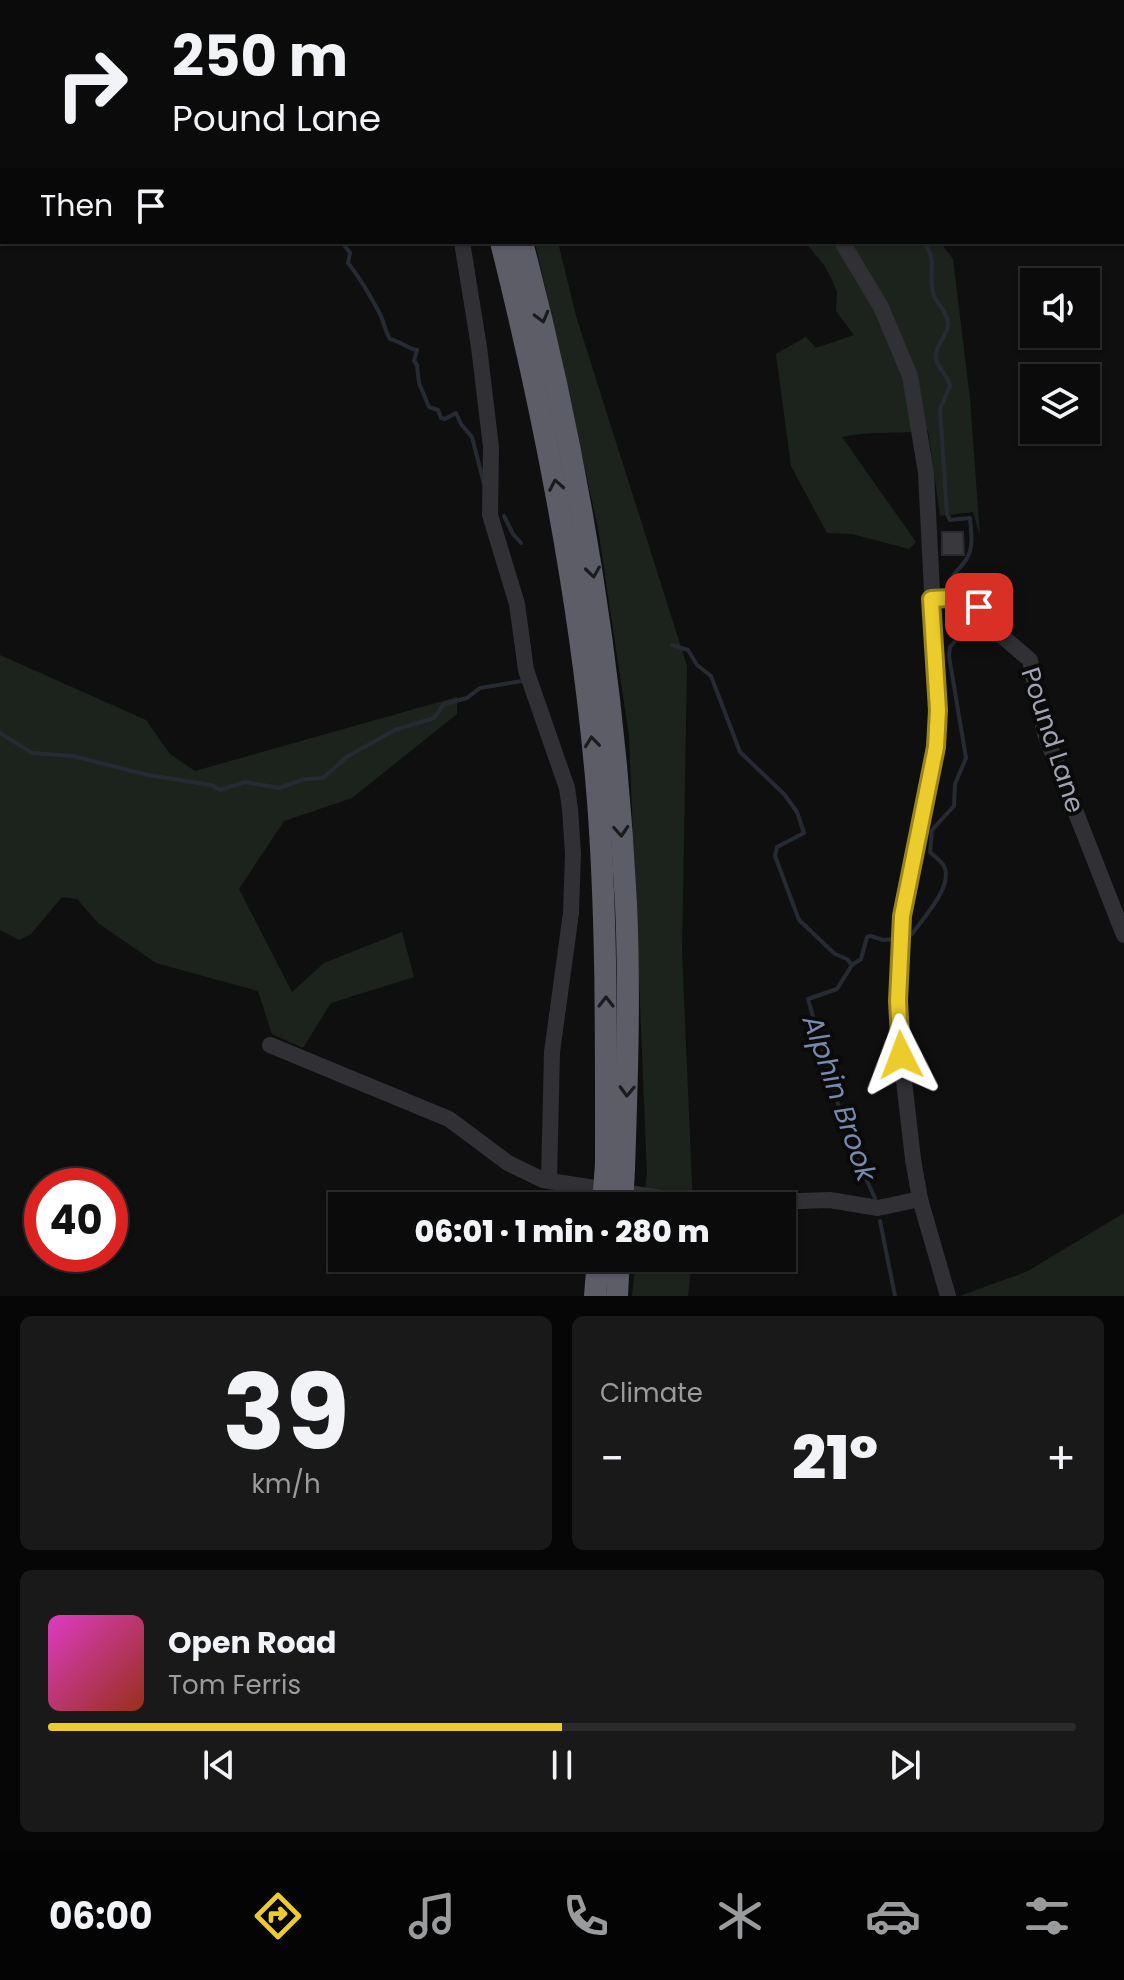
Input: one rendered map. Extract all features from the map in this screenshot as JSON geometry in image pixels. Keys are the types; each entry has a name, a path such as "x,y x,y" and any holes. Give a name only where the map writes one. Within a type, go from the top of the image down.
{"highway":[{"path":"501,244 556,481 587,688 598,801 615,1166 620,1192"},
{"path":"523,244 549,346 573,462 589,546 606,671 626,904 629,1032 615,1166 607,1192"},
{"path":"595,1296 597,1272"},
{"path":"617,1296 618,1272"}],"street":[{"path":"462,244 491,447 490,515 517,604 526,670 567,788 570,809 573,853 571,913 552,1052 549,1181"},
{"path":"843,244 881,307 910,376 926,473 938,710 936,747 900,929 901,1055 920,1199 948,1296"},
{"name":"Pound Lane","path":"931,599 959,596 984,613 996,631 1030,660 1045,734 1124,935"},
{"path":"270,1045 449,1119 508,1163 549,1181 667,1199 739,1203 830,1200 878,1208 920,1199"}],"shaded area":[{"path":"535,244 558,244 576,316 687,666 682,952 692,1192 645,1192 647,1174 629,736 598,528"},
{"path":"807,244 942,244 953,259 970,399 980,536 973,512 940,516 928,430 842,437 916,542 909,549 852,534 827,533 791,466 776,354 806,337 816,348 854,335 836,311 837,292 824,265"},
{"path":"0,655 146,720 170,754 195,771 457,697 457,714 352,798 284,821 239,889 292,992 324,963 402,932 414,977 331,1003 303,1048 272,1034 258,991 156,963 98,923 77,899 62,897 31,934 19,940 0,930"},
{"path":"1124,1213 1124,1296 960,1296 1028,1271"},
{"path":"635,1272 691,1272 688,1296 632,1296"}],"building":[{"path":"942,532 963,532 964,555 942,555"}],"waterway":[{"path":"343,244 350,253 348,263 373,301 390,339 417,350 414,361 429,407 438,410 441,418 445,419 456,413 472,437 484,484"},
{"name":"Alphin Brook","path":"925,244 932,262 934,296 948,320 946,333 936,354 937,363 950,386 940,409 947,514 950,520 970,518 971,528 969,553 952,581 955,593"},
{"path":"504,516 521,543"},
{"name":"Alphin Brook","path":"904,938 912,934 930,911 945,883 944,866 930,852 932,830 954,806 955,784 966,758 949,656 950,647 973,622 971,613 958,601"},
{"path":"672,645 688,650 697,665 711,676 740,752 784,794 797,812 804,833 777,847 775,856 799,920 835,954 852,965"},
{"path":"0,733 32,753 73,756 148,775 211,785 220,790 245,782 279,788 305,779 323,778 348,756 395,730 434,718 444,704 467,698 480,688 522,681"},
{"name":"Alphin Brook","path":"875,1198 849,1142 808,999 837,989 852,965 861,959 867,937 895,939"},
{"name":"Alphin Brook","path":"880,1221 895,1296"}],"route":[{"path":"901,1055 898,1001 902,916 936,747 938,710 931,599 967,597 979,607"}]}
